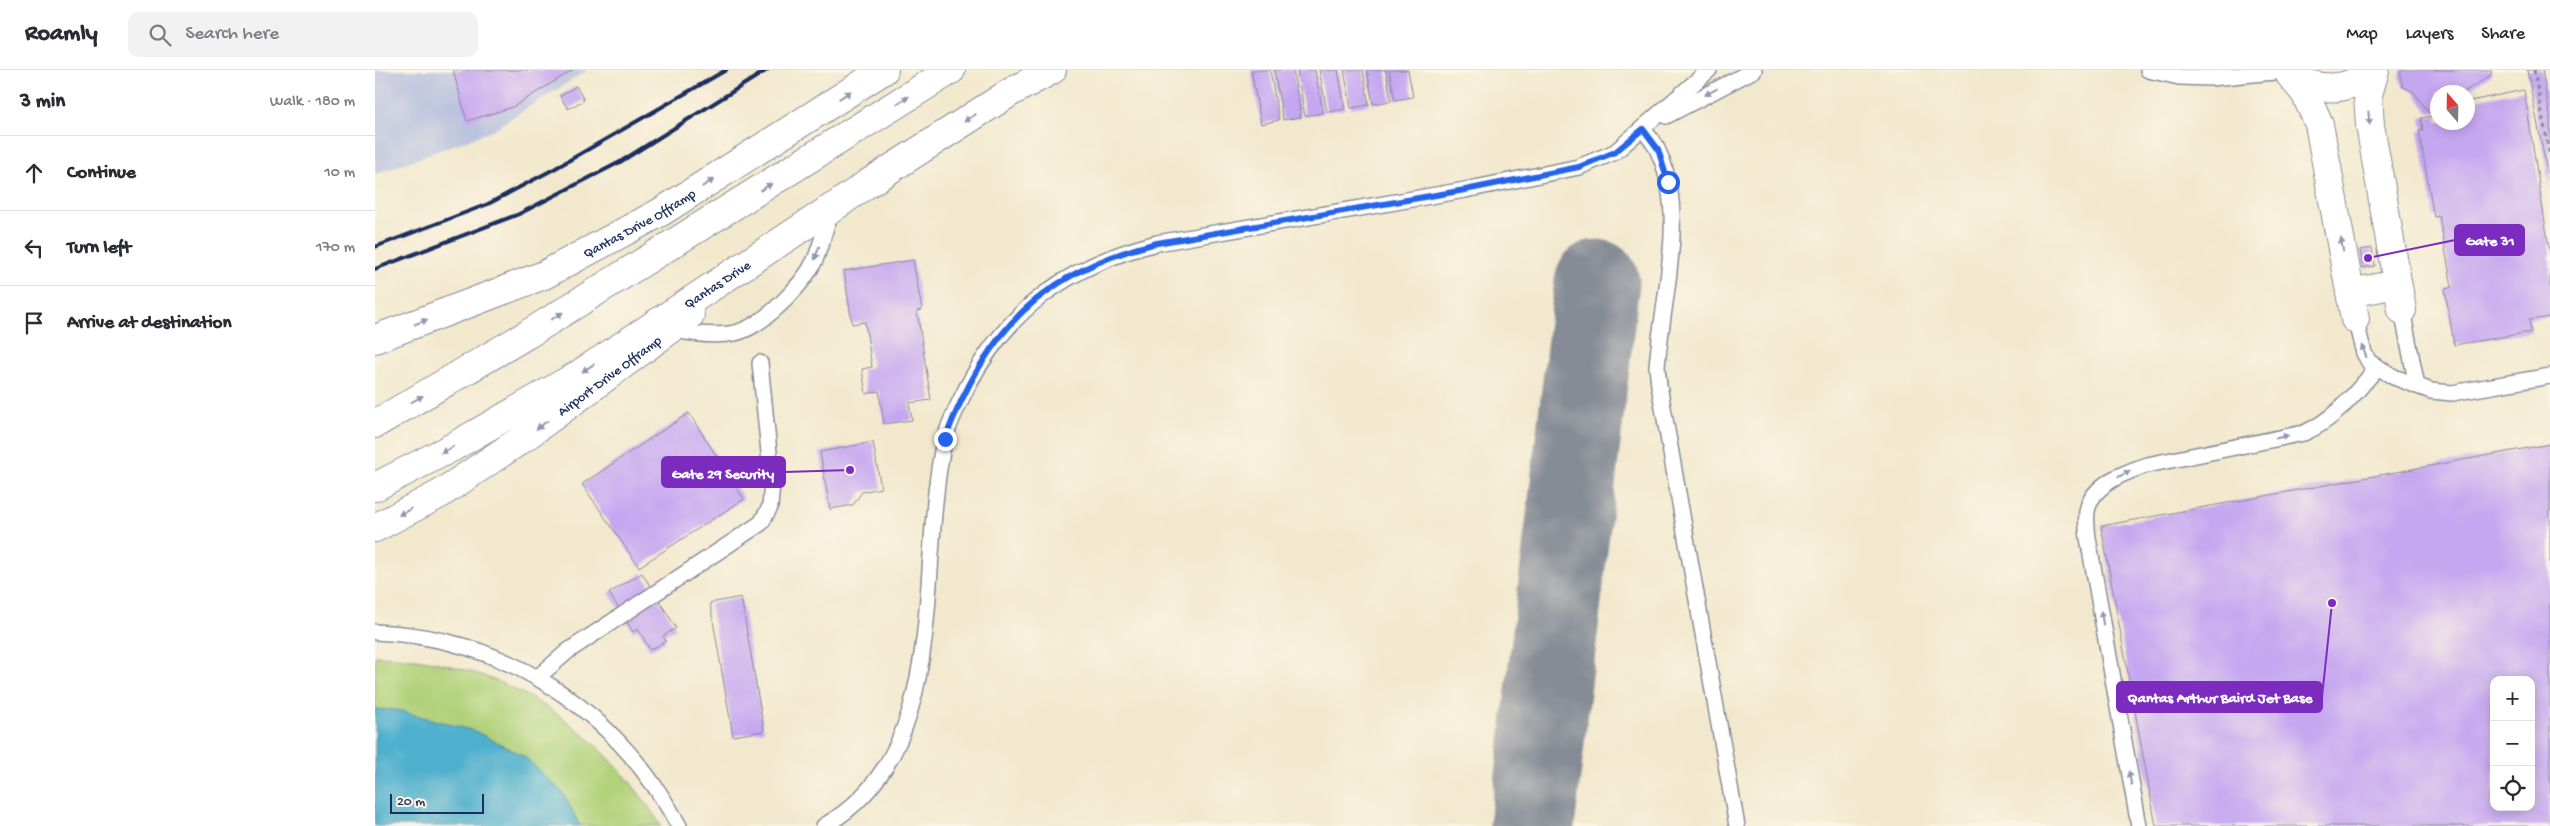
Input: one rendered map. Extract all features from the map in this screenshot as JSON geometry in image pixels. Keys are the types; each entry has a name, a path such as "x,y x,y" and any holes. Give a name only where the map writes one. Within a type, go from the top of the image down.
{"main road":[{"name":"Qantas Drive Offramp","path":"375,339 544,275 661,212 884,70"},
{"path":"375,424 528,334 951,70"},
{"name":"Qantas Drive","path":"375,487 451,448 578,375 1011,92 1052,70"},
{"path":"2286,72 2307,85 2327,88 2346,86 2364,77 2371,70"},
{"path":"2286,72 2305,93 2319,124 2353,306 2400,298 2370,126 2368,95 2375,70"},
{"name":"Airport Drive Offramp","path":"375,528 440,494 525,437 833,207"}],"lane":[{"path":"823,826 839,818 881,772 900,741 911,711 919,670 938,472 945,439 957,406 975,372 993,344 1020,314 1048,290 1083,269 1119,253 1157,243 1465,190 1579,167 1615,152 1709,70"},
{"path":"1643,129 1754,70"},
{"path":"2148,70 2179,77 2211,78 2286,72"},
{"path":"1643,129 1658,149 1671,201 1672,234 1657,366 1659,385 1737,826"},
{"path":"671,329 708,335 737,332 767,316 795,291 814,260 833,207"},
{"path":"2400,298 2417,386"},
{"path":"2353,306 2364,353 2369,362 2377,368 2417,386 2440,393 2452,393 2550,376"},
{"path":"538,677 568,651 761,523 770,507 772,482 760,363"},
{"path":"2139,826 2088,538 2088,506 2097,492 2124,472 2147,464 2304,433 2323,425 2345,404 2377,368"},
{"path":"375,632 428,638 459,644 485,653 538,677 583,708 625,749 658,790 679,826"}],"path":[{"path":"2534,70 2550,157"}],"shaded area":[{"path":"375,70 588,70 489,132 375,174"}],"green space":[{"path":"375,656 419,660 462,669 502,684 540,703 575,727 607,756 636,789 661,826 580,826 563,793 397,710 375,709"}],"water":[{"path":"375,709 397,710 475,731 524,756 563,793 580,826 375,826"}],"building":[{"path":"453,70 573,70 513,107 467,121"},
{"path":"1251,70 1270,70 1279,120 1261,124"},
{"path":"1274,70 1293,70 1301,117 1283,120"},
{"path":"1297,70 1315,70 1323,113 1305,116"},
{"path":"1319,70 1338,70 1345,109 1327,112"},
{"path":"1344,70 1363,70 1369,105 1351,108"},
{"path":"1367,70 1386,70 1391,101 1373,104"},
{"path":"1389,70 1408,70 1413,97 1395,100"},
{"path":"2401,70 2492,70 2490,76 2475,85 2430,85 2430,112 2414,92 2403,87 2400,77"},
{"path":"2527,70 2542,70 2550,116 2550,187"},
{"path":"576,86 584,100 568,109 560,96"},
{"path":"2524,90 2550,254 2550,317 2529,320 2531,332 2454,345 2445,289 2452,287 2439,216 2434,217 2419,131 2423,131 2421,118 2430,116 2430,130 2475,130 2475,100"},
{"path":"2372,248 2375,266 2363,268 2360,250"},
{"path":"913,260 922,310 917,311 931,400 909,403 912,420 884,424 879,391 866,394 862,369 872,367 865,322 852,324 844,271"},
{"path":"689,413 744,499 639,567 582,484"},
{"path":"873,442 881,488 862,492 853,505 830,509 820,452"},
{"path":"2550,444 2550,826 2156,826 2101,526"},
{"path":"642,573 676,628 663,636 666,641 650,650 638,629 633,632 609,593"},
{"path":"741,597 764,731 733,736 710,603"}],"taxiway":[{"path":"1532,826 1597,282"}],"railway":[{"path":"375,247 488,204 554,169 726,70"},
{"path":"375,269 519,214 620,162 767,70"}],"place":[{"name":"Gate 31","path":"2368,258"},
{"name":"Gate 29 Security","path":"850,470"},
{"name":"Qantas Arthur Baird Jet Base","path":"2332,603"}],"route":[{"path":"945,439 957,406 975,372 993,344 1020,314 1048,290 1083,269 1119,253 1157,243 1465,190 1579,167 1615,152 1643,129 1658,149 1668,182"}]}
